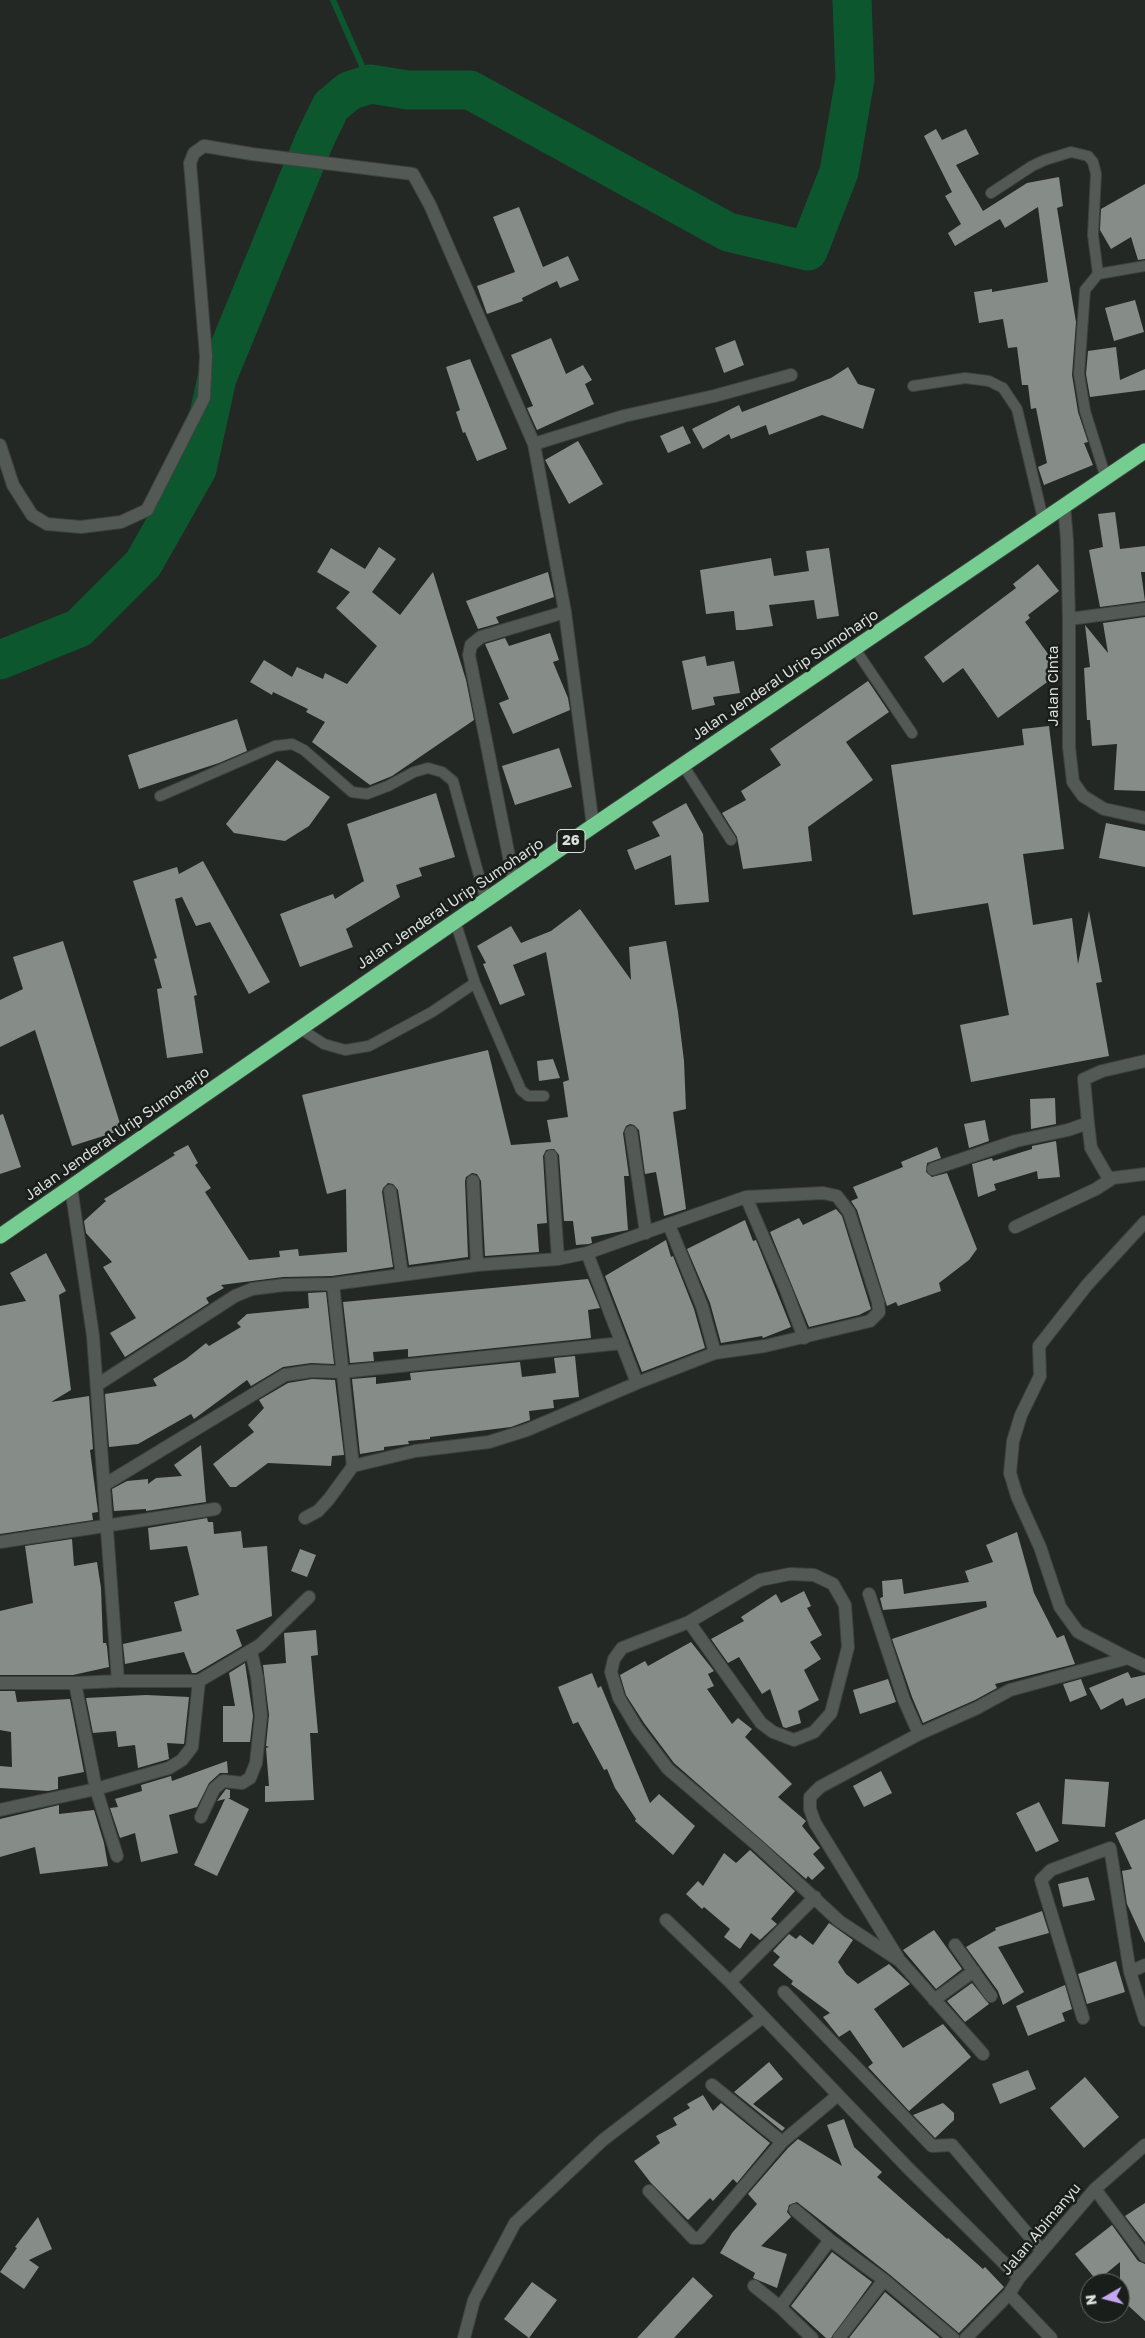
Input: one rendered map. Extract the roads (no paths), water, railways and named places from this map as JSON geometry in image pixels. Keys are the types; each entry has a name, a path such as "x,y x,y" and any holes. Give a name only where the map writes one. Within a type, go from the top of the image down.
{"highway":[{"name":"Jalan Jenderal Urip Sumoharjo","path":"0,1236 593,826 1145,451"}],"street":[{"path":"0,445 13,485 32,515 47,524 80,527 121,522 147,510 204,398 206,356 190,163 194,153 204,146 252,154 413,174 430,205 534,444 565,612 593,826"},
{"path":"534,444 624,416 714,396 791,375"},
{"name":"Jalan Cinta","path":"1064,505 1069,619 1069,747 1073,782 1083,796 1104,809 1145,818"},
{"path":"1069,619 1145,609"},
{"path":"514,882 469,655 471,645 481,637 565,612"},
{"path":"1109,1179 1091,1148 1084,1080 1102,1071 1145,1061"},
{"path":"933,1169 1016,1141 1068,1130 1088,1123"},
{"path":"631,1132 646,1233"},
{"path":"551,1156 558,1259"},
{"path":"1016,1227 1096,1189 1109,1179 1145,1174"},
{"path":"473,1181 477,1265"},
{"path":"71,1187 93,1336 118,1681"},
{"path":"390,1191 402,1275"},
{"path":"97,1385 235,1296 252,1289 284,1285 333,1284 477,1265 558,1259 587,1253 669,1225 707,1209 746,1197 823,1193 837,1196 849,1212 878,1302 879,1312 870,1322 765,1346 715,1353 637,1383 527,1430 489,1442 414,1451 353,1466 318,1512 305,1518"},
{"path":"746,1197 786,1290 804,1338"},
{"path":"1145,1222 1087,1285 1039,1346 1040,1376 1021,1415 1013,1441 1010,1473 1017,1496 1040,1547 1060,1607 1078,1632 1145,1666"},
{"path":"669,1225 702,1306 715,1353"},
{"path":"587,1253 637,1383"},
{"path":"333,1284 353,1466"},
{"path":"104,1485 285,1375 312,1371 342,1372 622,1343"},
{"path":"0,1542 215,1509"},
{"path":"689,1622 761,1724 773,1732 794,1740 814,1732 831,1713 848,1647 845,1605 833,1584 814,1575 790,1574 760,1580 689,1622 622,1648 614,1659 611,1672 619,1698 637,1728 668,1770 815,1897 839,1921 900,1961"},
{"path":"869,1594 904,1700 919,1734"},
{"path":"0,1683 75,1684 118,1681 199,1680 251,1651 309,1597"},
{"path":"202,1817 214,1789 223,1781 242,1783 250,1778 256,1763 261,1716 257,1677 251,1651"},
{"path":"983,2054 900,1961 815,1823 810,1809 810,1797 820,1787 919,1734 977,1708 1010,1690 1128,1658"},
{"path":"0,1810 96,1789 169,1768 182,1760 192,1747 199,1680"},
{"path":"75,1684 96,1789 117,1856"},
{"path":"1083,2018 1041,1880 1051,1870 1110,1848 1130,1972 1145,2020"},
{"path":"730,1982 815,1897"},
{"path":"666,1920 730,1982 907,2167 1019,2278"},
{"path":"955,1945 991,1996"},
{"path":"1130,1972 1145,1965"},
{"path":"934,2000 974,1971"},
{"path":"784,1992 932,2146 952,2145 1042,2251"},
{"path":"464,2338 474,2300 515,2223 603,2140 763,2017"},
{"path":"712,2086 782,2142"},
{"path":"649,2191 693,2238 700,2238 782,2142 838,2095"},
{"name":"Jalan Abimanyu","path":"966,2338 1009,2294 1019,2278 1095,2189 1145,2147"},
{"path":"1095,2189 1145,2256"},
{"path":"795,2210 830,2240 884,2280 953,2338"},
{"path":"780,2307 830,2240"},
{"path":"839,2338 884,2280"},
{"path":"754,2286 780,2307 812,2338"},
{"path":"1009,2294 1051,2338"}],"lane":[{"path":"991,193 1032,166 1045,160 1072,152 1088,156 1093,162 1096,174 1093,236 1098,274"},
{"path":"1106,478 1085,411 1079,374 1086,290 1098,274 1145,266"},
{"path":"913,386 965,378 989,382 1003,388 1017,409 1043,519"},
{"path":"855,648 912,733"},
{"path":"160,796 275,746 292,744 304,750 352,792 367,794 388,786 414,772 428,768 442,772 452,781 486,901"},
{"path":"683,766 731,840"},
{"path":"455,921 475,983 521,1090 528,1096 544,1096"},
{"path":"299,1028 324,1044 345,1050 369,1046 432,1012 475,983"}],"waterway":[{"path":"333,0 370,84"},
{"path":"0,660 79,628 143,564 197,469 217,378 315,139 331,106 349,91 370,84 408,90 470,90 728,232 808,251 839,172 855,79 852,0"}]}
